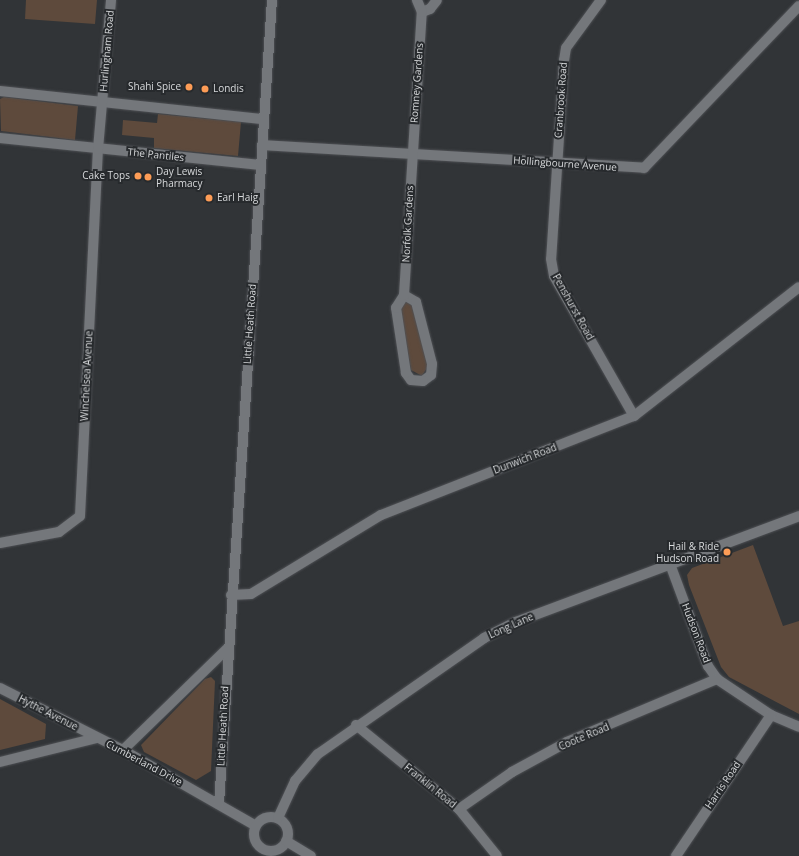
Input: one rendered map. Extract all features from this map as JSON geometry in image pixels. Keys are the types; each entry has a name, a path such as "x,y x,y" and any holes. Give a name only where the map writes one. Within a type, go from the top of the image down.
{"street":[{"name":"Hurlingham Road","path":"103,103 111,0"},
{"name":"Little Heath Road","path":"219,804 227,649 272,0"},
{"name":"Romney Gardens","path":"411,153 422,12 417,0"},
{"path":"422,12 430,9 437,0"},
{"name":"Cranbrook Road","path":"557,163 566,48 601,0"},
{"name":"Hollingbourne Avenue","path":"262,145 644,168 799,6"},
{"path":"0,91 264,119"},
{"path":"98,150 103,103"},
{"name":"The Pantiles","path":"0,138 98,150 261,165"},
{"name":"Winchelsea Avenue","path":"0,543 59,532 80,516 98,150"},
{"name":"Norfolk Gardens","path":"404,295 416,302 432,364 431,375 423,381 412,380 406,373 396,308 404,295 411,153"},
{"name":"Penshurst Road","path":"557,163 551,259 554,276 634,416"},
{"name":"Dunwich Road","path":"231,595 250,594 381,515 634,416 799,287"},
{"name":"Long Lane","path":"278,818 295,781 318,754 356,725 484,638 516,622 799,516"},
{"name":"Hudson Road","path":"670,564 708,666 717,679 771,715 799,727"},
{"path":"123,750 227,649"},
{"name":"Coote Road","path":"458,809 512,772 567,742 717,679"},
{"name":"Hythe Avenue","path":"0,688 96,738"},
{"name":"Harris Road","path":"676,856 771,715"},
{"name":"Franklin Road","path":"356,725 458,809 496,856"},
{"name":"Cumberland Drive","path":"0,762 96,738 123,750 256,826"},
{"path":"266,818 278,818 287,828 286,841 276,850 261,852 255,839 256,826 266,818"},
{"path":"286,841 311,856"}],"shaded area":[{"path":"26,0 97,0 95,24 25,19"},
{"path":"4,97 78,106 75,140 1,131 0,99"},
{"path":"158,114 241,122 238,156 154,148 154,138 122,135 123,120 157,123"},
{"path":"402,300 412,301 428,366 422,376 411,370 400,306"},
{"path":"753,545 783,626 799,621 799,714 729,677 721,667 689,585 687,575 692,568"},
{"path":"211,677 215,681 211,771 196,780 144,752 141,745 205,679"},
{"path":"0,699 46,724 45,739 0,750"}],"place":[{"name":"Shahi Spice","path":"189,87"},
{"name":"Londis","path":"205,89"},
{"name":"Cake Tops","path":"138,176"},
{"name":"Day Lewis Pharmacy","path":"148,177"},
{"name":"Earl Haig","path":"209,198"},
{"name":"Hail & Ride Hudson Road","path":"727,552"}]}
